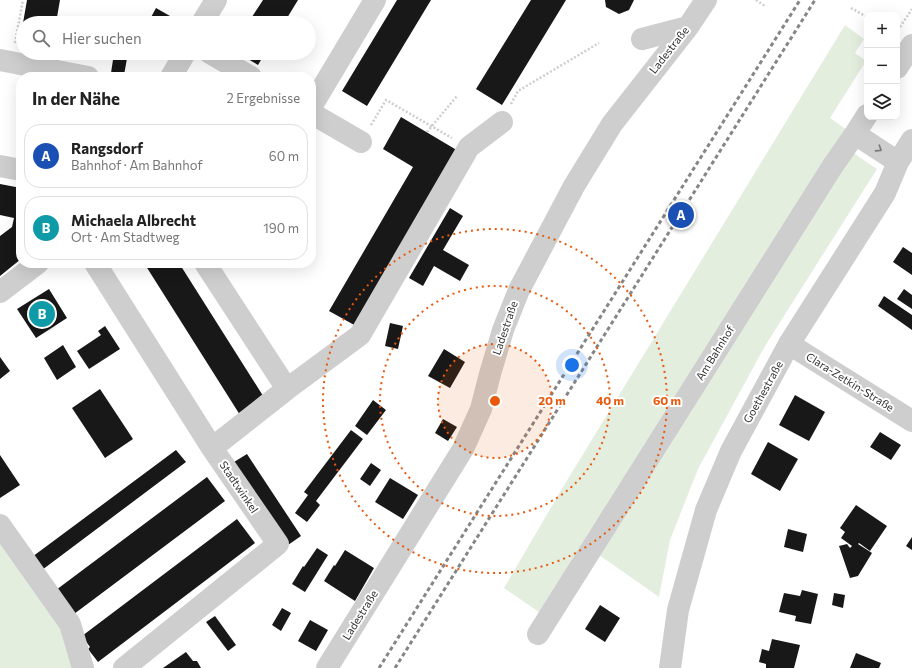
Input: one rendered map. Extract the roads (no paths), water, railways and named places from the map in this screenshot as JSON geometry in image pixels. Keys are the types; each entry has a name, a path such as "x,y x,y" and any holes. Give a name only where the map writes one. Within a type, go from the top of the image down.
{"street":[{"path":"206,16 216,0"},
{"path":"316,99 375,0"},
{"name":"Ladestraße","path":"327,668 463,449 481,409 503,330 518,290 574,186 612,124 688,27 706,0"},
{"path":"642,39 688,27"},
{"path":"900,63 912,45"},
{"path":"174,72 181,60"},
{"path":"222,60 242,72"},
{"path":"6,61 62,72"},
{"path":"316,116 361,142"},
{"name":"Am Bahnhof","path":"538,634 828,174 864,120"},
{"path":"212,448 287,389 360,335 468,147 502,122"},
{"path":"855,134 898,162"},
{"name":"Goethestraße","path":"670,668 678,610 706,510 730,451 789,344 885,193 898,162 912,140"},
{"path":"0,166 16,169"},
{"path":"0,292 31,268"},
{"name":"Stadtwinkel","path":"98,268 212,448 278,544 124,668"},
{"path":"208,268 287,389"},
{"name":"Clara-Zetkin-Straße","path":"789,344 912,421"},
{"path":"0,525 70,624 83,668"}],"railway":[{"path":"379,668 800,0"},
{"path":"395,668 815,0"}],"place":[{"name":"Rangsdorf","path":"681,215"},
{"name":"Michaela Albrecht","path":"42,314"}]}
